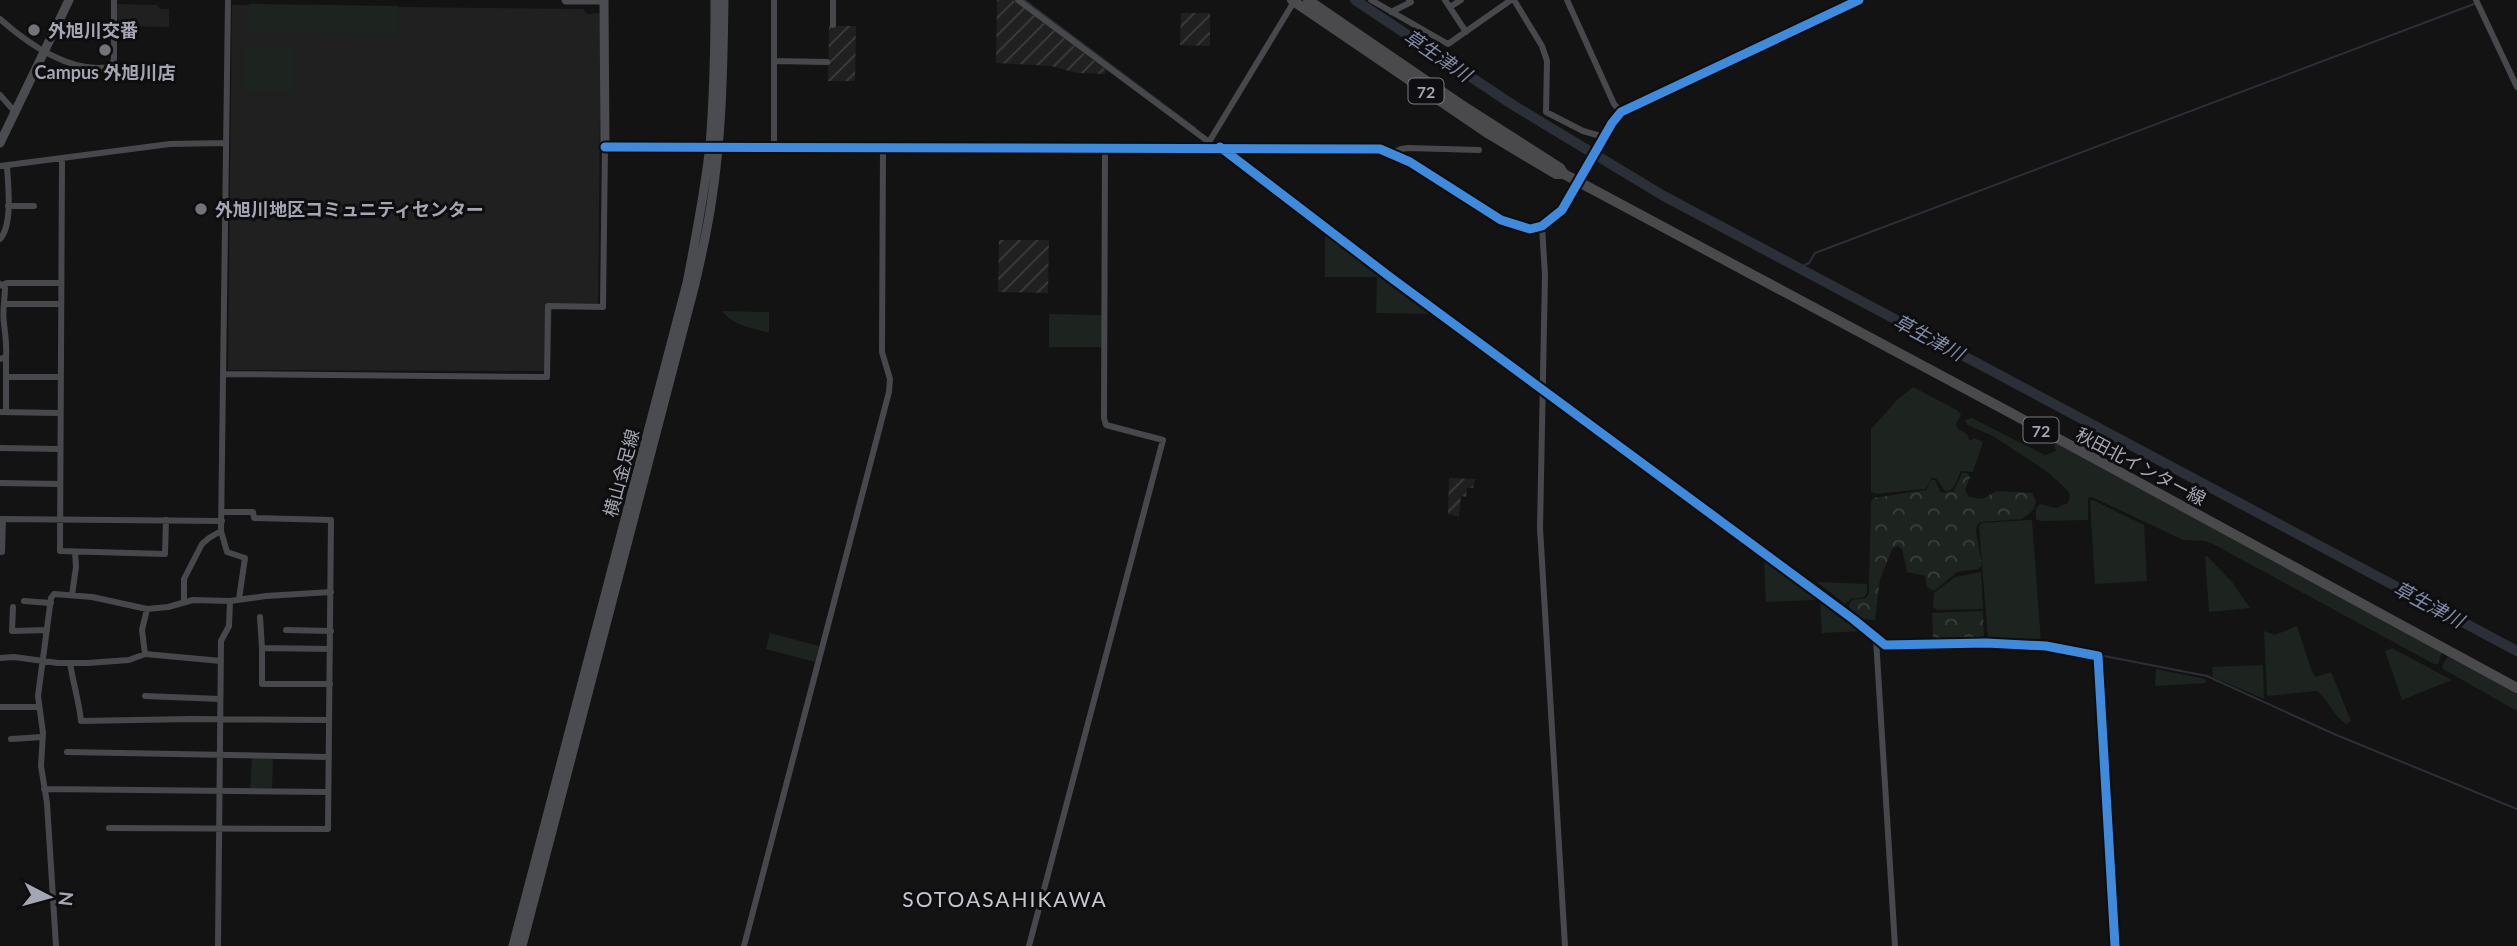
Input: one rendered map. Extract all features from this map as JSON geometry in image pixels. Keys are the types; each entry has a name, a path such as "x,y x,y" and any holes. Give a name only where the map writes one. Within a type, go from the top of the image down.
{"main road":[{"name":"秋田北インター線","path":"1308,0 1579,183 2009,412 2517,688"},
{"name":"秋田北インター線","path":"1294,1 1489,134 1556,174 1564,174"}],"street":[{"path":"0,144 69,0"},
{"path":"0,19 15,33 77,67 107,68 114,59 114,0"},
{"path":"228,0 222,531 227,552 245,558 239,599"},
{"path":"223,374 547,377 548,306 603,307 604,0 566,0"},
{"name":"横山金足線","path":"522,946 695,284 711,205 715,0"},
{"name":"横山金足線","path":"513,946 687,283 714,146 723,82 724,0"},
{"path":"774,0 774,146"},
{"path":"833,0 833,25"},
{"path":"1018,0 1210,142 1223,147 1885,645 1966,643 2046,646 2098,656 2115,946"},
{"path":"1371,0 1448,44 1512,0 1542,46 1547,61 1546,112 1603,139"},
{"path":"1446,0 1465,32"},
{"path":"1450,7 1461,0"},
{"path":"1567,0 1614,104 1621,112"},
{"path":"1223,147 1380,149 1393,153 1501,220 1530,229 1542,226 1562,210 1621,112 1859,0"},
{"path":"1210,142 1294,1"},
{"path":"1391,12 1411,1"},
{"path":"2476,2 2517,87"},
{"path":"774,61 827,62"},
{"path":"0,95 16,113"},
{"path":"605,147 1105,147 1210,142"},
{"path":"0,239 5,234 8,206 4,166 170,144 226,143"},
{"path":"1029,946 1163,440 1106,425 1105,147"},
{"path":"744,946 889,392 890,380 882,352 883,148"},
{"path":"1393,153 1408,148 1479,150"},
{"path":"62,159 60,551 165,554 166,520"},
{"path":"8,206 34,206"},
{"path":"1542,226 1545,275 1540,528 1565,946"},
{"path":"60,413 3,412 6,377 3,358 7,330 4,324 5,288 1,285 61,282"},
{"path":"5,304 61,304"},
{"path":"6,377 60,377"},
{"path":"0,448 59,449"},
{"path":"0,483 59,484"},
{"path":"109,828 328,828 331,520 254,518 253,512 222,512"},
{"path":"2,552 1,519 222,521"},
{"path":"184,601 184,579 202,544 222,531"},
{"path":"72,595 76,568 75,552"},
{"path":"56,946 38,696 54,594 92,597 147,609 168,607 184,601 230,601 331,592"},
{"path":"24,601 51,603"},
{"path":"218,946 221,640 229,626 230,601"},
{"path":"13,607 12,631 47,631"},
{"path":"145,654 142,630 147,609"},
{"path":"260,617 262,684 330,684"},
{"path":"286,630 331,631"},
{"path":"1876,639 1895,946"},
{"path":"262,648 330,649"},
{"path":"0,658 71,663 129,660 145,654 221,661"},
{"path":"71,663 74,692 79,700 80,721 329,720"},
{"path":"145,696 220,699"},
{"path":"0,707 39,707"},
{"path":"11,739 43,737"},
{"path":"67,752 329,757"},
{"path":"44,789 328,792"}],"shaded area":[{"path":"997,0 1013,0 1106,70 1105,74 1077,73 1051,66 996,63"},
{"path":"117,4 157,5 160,9 169,9 169,27 117,26"},
{"path":"232,5 583,9 587,14 601,13 598,309 552,309 550,371 228,370"},
{"path":"1181,13 1210,13 1210,46 1180,45"},
{"path":"829,26 856,26 855,81 828,81"},
{"path":"999,240 1049,240 1048,293 998,292"},
{"path":"1449,478 1475,479 1473,488 1467,488 1466,497 1461,496 1459,517 1448,514"}],"green space":[{"path":"249,4 398,6 398,35 249,33"},
{"path":"245,47 293,48 293,91 244,91"},
{"path":"1329,234 1435,314 1376,313 1377,277 1325,277 1325,236"},
{"path":"722,311 769,312 769,333 737,323"},
{"path":"1049,314 1102,315 1101,347 1049,347"},
{"path":"1913,387 1957,410 1961,415 1956,424 1958,429 1967,434 1970,441 1974,438 1983,442 1973,472 1961,471 1948,491 1945,491 1936,478 1932,478 1925,489 1876,494 1871,492 1871,429 1896,401"},
{"path":"1972,418 2045,455 2056,451 2054,445 2057,443 2442,653 2438,664 2213,544 2183,540 2092,497 2088,498 2088,520 2036,519 2036,509 2040,504 2056,508 2068,503 2068,491 2049,473 1993,436 1967,425 1965,420"},
{"path":"1962,473 1967,473 1970,477 1965,490 1969,497 1982,499 1997,491 2032,493 2036,501 2034,509 2022,519 1981,522 1977,525 1982,565 1978,569 1957,572 1934,591 1927,587 1925,576 1907,572 1902,549 1898,546 1893,548 1880,579 1875,620 1861,619 1850,611 1852,600 1866,598 1869,593 1873,498 1926,490 1931,480 1935,480 1941,493 1954,491"},
{"path":"2093,500 2144,525 2147,581 2095,584 2090,501"},
{"path":"2032,520 2041,642 1988,640 1979,526 1982,523"},
{"path":"2207,556 2232,582 2250,608 2209,612"},
{"path":"1766,559 1817,595 1815,600 1766,602"},
{"path":"1981,572 1983,609 1937,610 1933,607 1934,593 1955,577"},
{"path":"1817,582 1867,584 1867,593 1864,597 1851,599 1845,604"},
{"path":"1820,599 1864,630 1822,633"},
{"path":"1983,611 1984,640 1933,639 1932,613"},
{"path":"2297,626 2312,672 2316,677 2331,672 2351,721 2346,724 2317,691 2267,696 2264,631 2275,635"},
{"path":"770,633 819,646 815,662 766,649"},
{"path":"2392,648 2452,680 2402,700 2385,651"},
{"path":"2448,656 2517,693 2517,711 2443,669"},
{"path":"2263,665 2264,699 2213,677 2212,667"},
{"path":"2156,669 2206,680 2205,683 2157,686"},
{"path":"252,758 273,759 272,788 250,788"}],"waterway":[{"path":"1024,0 1195,128"},
{"name":"草生津川","path":"1355,0 1513,105 1662,195 2517,651"},
{"path":"1799,268 1809,263 1815,253 2474,4"},
{"path":"1313,214 1541,384"},
{"path":"1546,387 1628,449"},
{"path":"2099,655 2207,676 2334,734 2517,809"}],"cycle path":[{"path":"605,147 1380,149 1410,162 1501,220 1530,229 1542,226 1562,210 1621,112 1859,0"},
{"path":"1220,147 1390,277 1885,645 1986,643 2046,646 2098,656 2115,946"}],"place":[{"name":"外旭川交番","path":"34,30"},
{"name":"Campus 外旭川店","path":"105,50"},
{"name":"外旭川地区コミュニティセンター","path":"201,209"}],"district":[{"name":"SOTOASAHIKAWA","path":"1005,898"}]}
